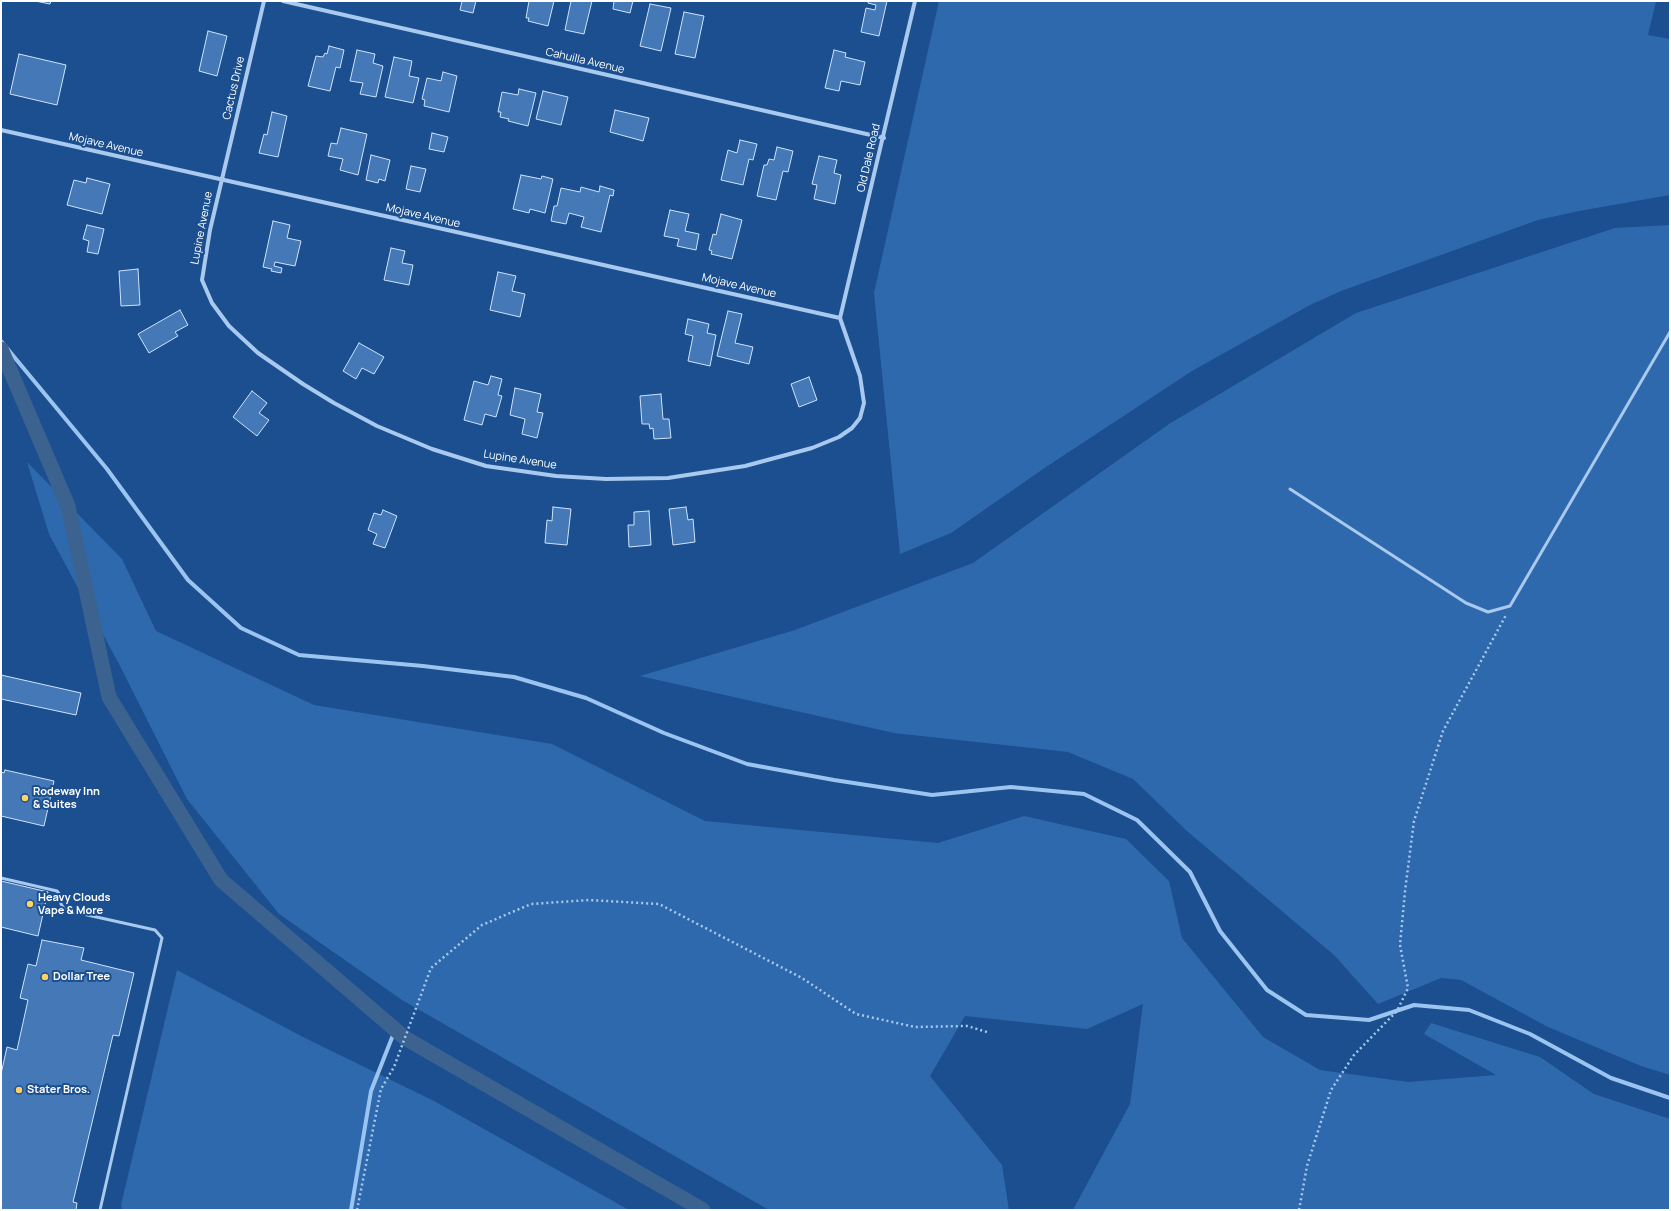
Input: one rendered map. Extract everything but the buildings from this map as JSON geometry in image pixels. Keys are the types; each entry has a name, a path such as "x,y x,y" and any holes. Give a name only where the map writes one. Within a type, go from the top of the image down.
{"street":[{"name":"Cactus Drive","path":"222,180 264,1"},
{"name":"Cahuilla Avenue","path":"283,1 884,138"},
{"name":"Old Dale Road","path":"840,318 884,138 915,1"},
{"name":"Mojave Avenue","path":"1,130 840,318"},
{"name":"Lupine Avenue","path":"222,180 205,253 202,280 212,303 230,326 258,353 334,403 377,426 432,449 486,466 563,476 606,479 668,478 744,466 812,448 839,437 852,428 860,418 864,403 860,376 840,318"}],"lane":[{"path":"1290,489 1466,603 1488,612 1510,606 1670,332"},
{"path":"1,878 57,891 65,910 155,930 162,938 100,1210"}],"path":[{"path":"1299,1210 1307,1166 1331,1090 1354,1055 1397,1011 1408,988 1400,945 1414,821 1443,731 1510,606"},
{"path":"357,1210 382,1089 394,1067 431,968 482,925 531,904 589,900 659,904 802,978 856,1014 915,1027 966,1026 987,1032"}],"shaded area":[{"path":"939,1 1656,1 1648,35 1670,39 1670,195 1579,211 1538,220 1341,291 1310,305 1192,371 1046,467 951,533 900,554 874,293"},
{"path":"1670,225 1670,1075 1641,1066 1548,1027 1461,980 1441,978 1378,1004 1334,955 1188,832 1133,779 1068,752 894,733 640,676 795,630 973,563 1169,424 1356,313 1615,228"},
{"path":"27,462 122,559 156,631 314,705 552,744 705,821 938,843 1024,816 1126,839 1169,881 1182,938 1263,1037 1320,1070 1408,1082 1496,1075 1424,1034 1431,1023 1540,1057 1594,1094 1670,1119 1670,1210 1073,1210 1130,1104 1143,1004 1087,1029 965,1016 930,1076 1002,1165 1009,1210 769,1210 402,1000 279,914 187,799 120,666 49,534"},
{"path":"177,970 303,1037 434,1101 629,1210 122,1210 121,1205"}],"waterway":[{"path":"1,341 107,469 188,580 241,628 299,655 423,666 514,677 586,698 664,733 747,764 834,780 932,795 1011,787 1084,794 1137,820 1190,872 1220,931 1267,990 1306,1015 1369,1020 1414,1005 1469,1010 1530,1034 1611,1078 1670,1098"},
{"path":"1,349 68,506 109,697 221,880 405,1038 703,1210"},
{"path":"351,1210 371,1091 395,1030"}],"place":[{"name":"Rodeway Inn & Suites","path":"25,798"},
{"name":"Heavy Clouds Vape & More","path":"30,904"},
{"name":"Dollar Tree","path":"45,977"},
{"name":"Stater Bros.","path":"19,1090"}]}
